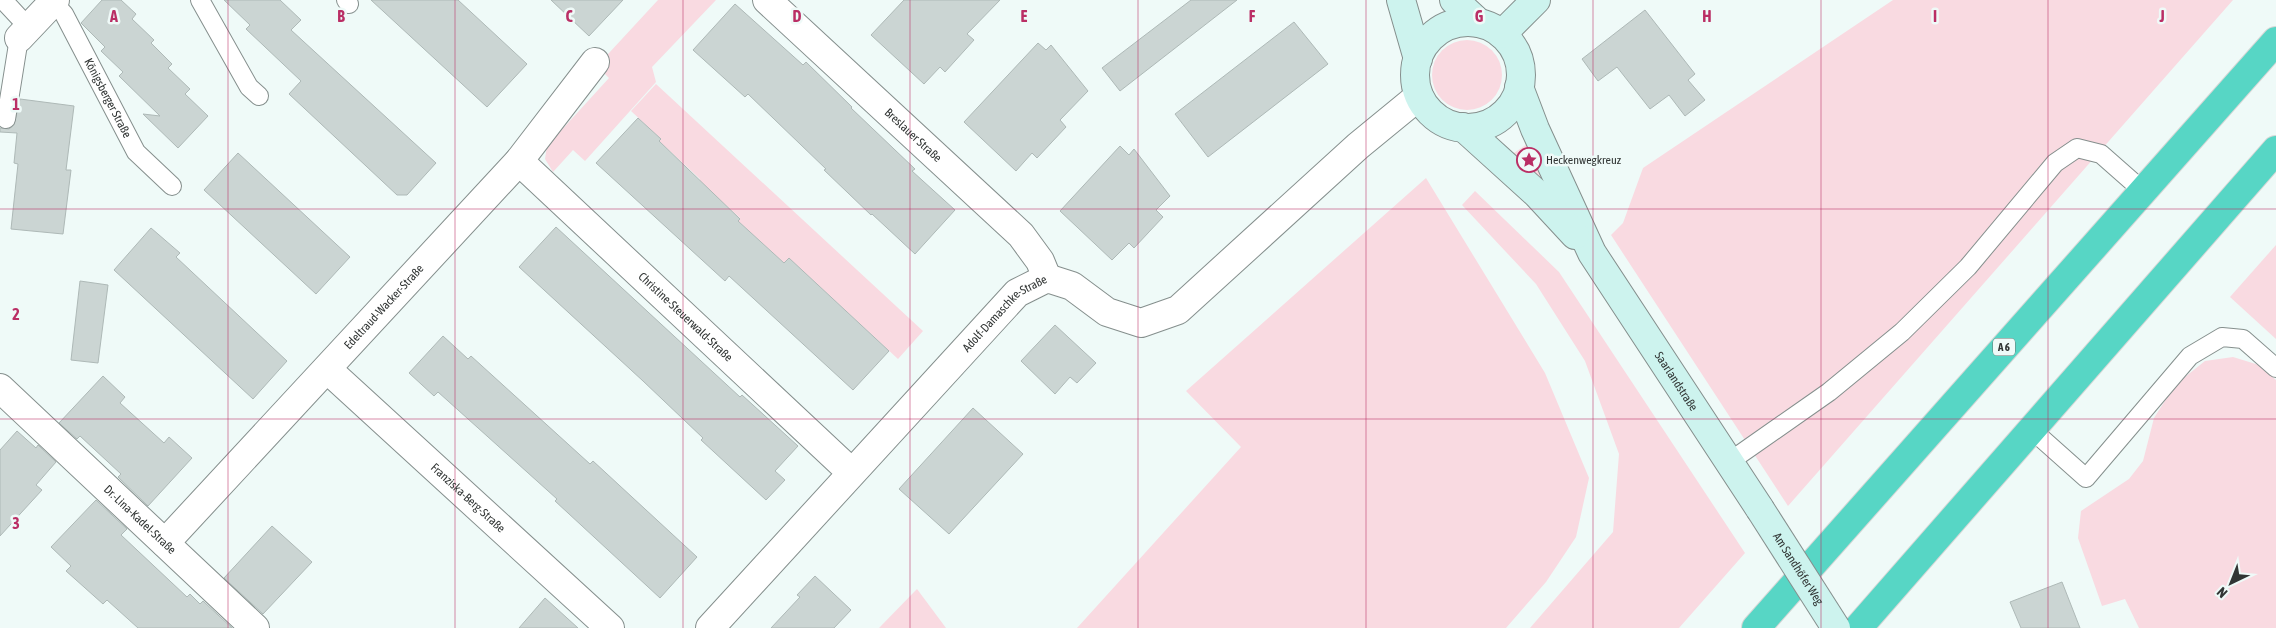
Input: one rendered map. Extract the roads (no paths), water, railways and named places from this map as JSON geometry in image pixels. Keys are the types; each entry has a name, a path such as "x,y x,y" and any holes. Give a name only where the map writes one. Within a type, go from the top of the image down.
{"highway":[{"name":"A 6","path":"1756,628 2276,41"},
{"path":"1858,628 2276,150"}],"street":[{"name":"Breslauer Straße","path":"767,0 1021,235 1040,260 1047,278"},
{"path":"1401,0 1418,59"},
{"path":"1454,0 1490,29 1512,45 1518,58 1521,73 1519,87 1508,109 1499,118 1475,127 1453,125 1436,116 1420,96 1415,76 1418,59 1431,37 1442,29 1466,22 1490,29 1536,0"},
{"name":"Königsberger Straße","path":"24,33 54,1"},
{"name":"Edeltraud-Wacker-Straße","path":"165,543 520,161 595,62"},
{"name":"Saarlandstraße","path":"1519,87 1535,129 1592,253 1760,509"},
{"name":"Adolf-Damaschke-Straße","path":"710,628 1017,293 1047,278 1072,286 1107,312 1141,323 1178,310 1358,146 1420,96"},
{"name":"Saarlandstraße","path":"1463,127 1537,194 1592,253"},
{"name":"Christine-Steuerwald-Straße","path":"520,161 851,472"},
{"name":"Franziska-Berg-Straße","path":"327,369 610,628"},
{"name":"Dr.-Lina-Kadel-Straße","path":"0,388 255,628"},
{"name":"Am Sandhöfer Weg","path":"1760,509 1836,628"}],"lane":[{"path":"3,0 24,33 6,119"},
{"path":"200,0 250,87 259,96"},
{"name":"Königsberger Straße","path":"54,1 64,14 136,152 172,186"},
{"path":"1729,462 1829,392 1902,332 1968,268 2055,163 2077,148 2101,154 2143,192"},
{"path":"2031,428 2086,478 2190,356 2222,337 2243,339 2276,368"}],"place":[{"name":"Heckenwegkreuz","path":"1529,160"}]}
